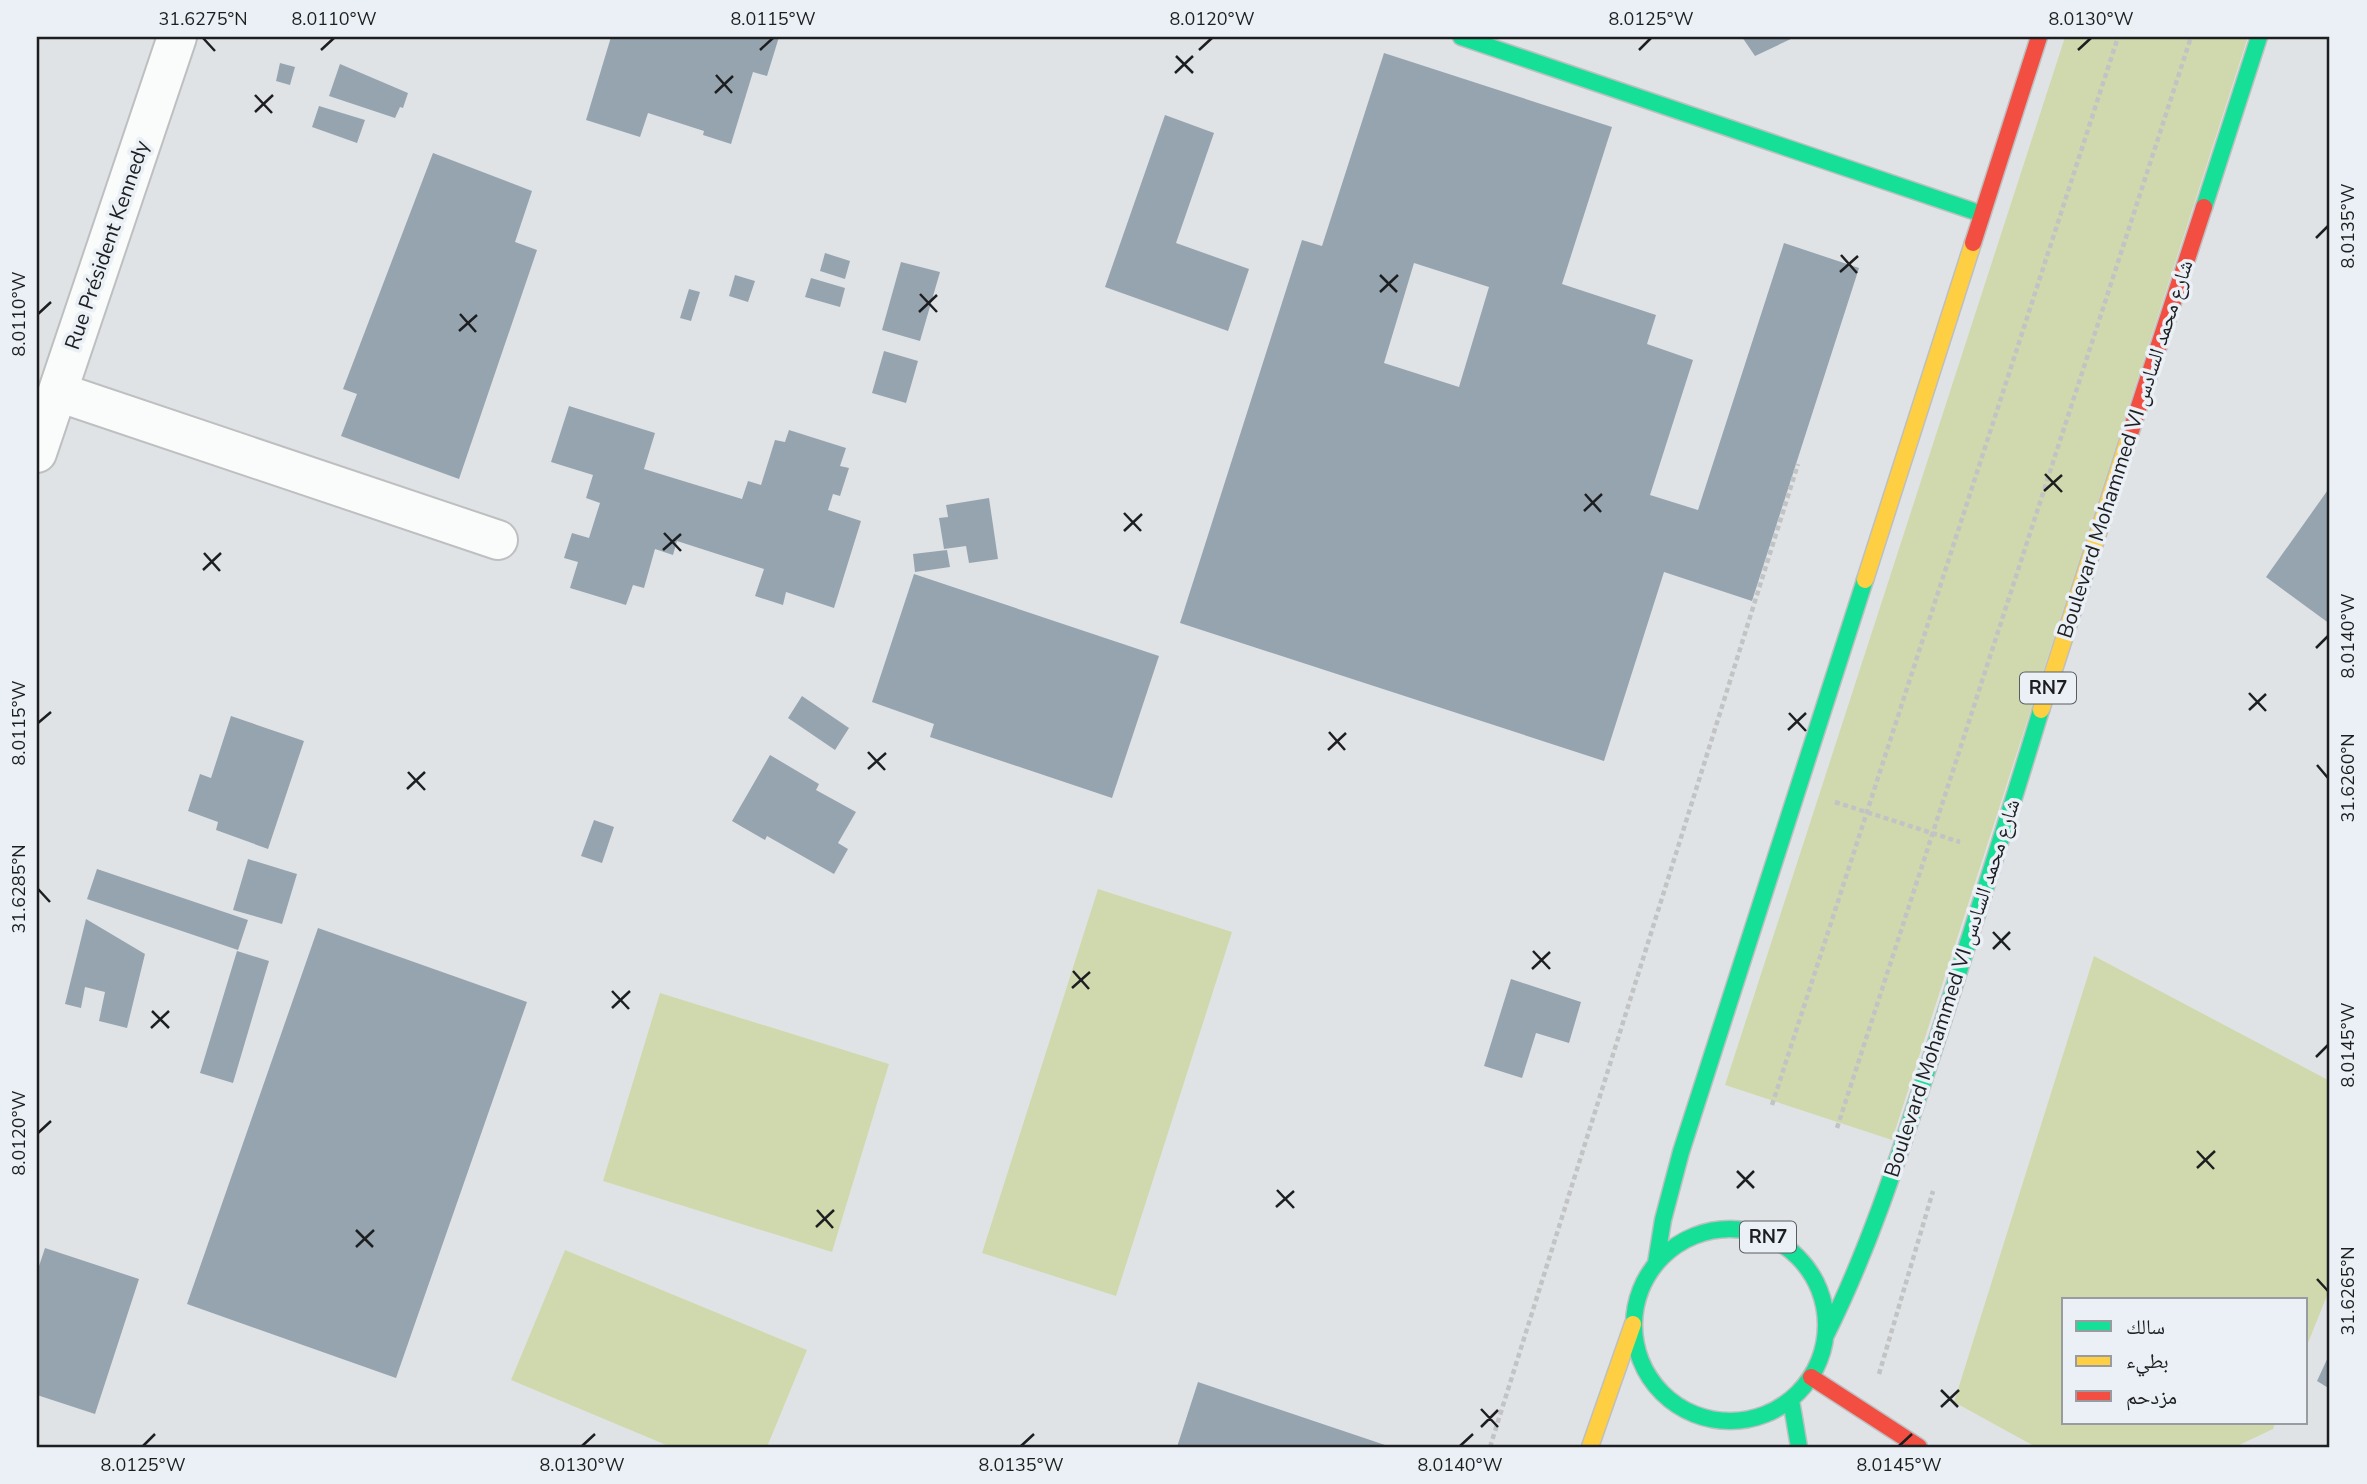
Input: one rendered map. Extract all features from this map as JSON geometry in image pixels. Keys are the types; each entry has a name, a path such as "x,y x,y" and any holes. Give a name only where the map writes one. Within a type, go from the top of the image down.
{"main road":[{"path":"1461,37 1982,214"},
{"name":"RN7","path":"1656,1263 1663,1220 1681,1152 2039,37"},
{"name":"Boulevard Mohammed VI شارع محمد السادس","path":"1826,1335 1844,1299 1901,1150 1997,854 2047,689 2259,37"},
{"name":"RN7","path":"1590,1447 1633,1322 1642,1284 1669,1250 1699,1233 1734,1229 1751,1231 1768,1237 1797,1256 1808,1269 1823,1301 1826,1335 1821,1357 1811,1377 1791,1400 1766,1415 1723,1421 1694,1415 1669,1400 1649,1378 1637,1351 1633,1322"},
{"path":"1811,1377 1919,1447"},
{"path":"1791,1400 1800,1447"}],"street":[{"name":"Rue Président Kennedy","path":"37,453 177,37"},
{"path":"58,392 498,540"}],"path":[{"path":"1772,1105 2118,37"},
{"path":"1838,1128 2190,37"},
{"path":"1490,1447 1798,464"},
{"path":"1799,791 1997,854"},
{"path":"1880,1370 1933,1189"}],"green space":[{"path":"2065,37 2248,37 1892,1140 1725,1085"},
{"path":"1098,889 1232,932 1116,1296 982,1253"},
{"path":"2094,956 2330,1081 2330,1288 2308,1343 2308,1298 2062,1298 2062,1424 2275,1424 2273,1429 2235,1447 2036,1447 1954,1402"},
{"path":"660,993 889,1064 832,1252 603,1181"},
{"path":"565,1250 807,1350 767,1447 671,1447 511,1380"}],"building":[{"path":"611,37 779,37 767,76 753,72 731,144 703,135 704,131 648,113 640,137 586,120"},
{"path":"1742,37 1795,37 1755,56"},
{"path":"1384,53 1612,127 1562,284 1656,315 1647,344 1693,360 1650,495 1698,510 1784,243 1859,268 1752,601 1664,572 1604,761 1180,623 1302,240 1322,246","holes":["1414,263 1489,287 1459,387 1384,363"]},
{"path":"280,63 295,67 290,85 276,81"},
{"path":"340,64 408,93 403,108 400,107 395,118 329,96"},
{"path":"319,106 365,120 357,143 312,127"},
{"path":"1165,115 1214,133 1176,243 1249,269 1228,331 1105,287"},
{"path":"433,153 532,191 515,242 537,250 459,479 341,436 357,394 343,389"},
{"path":"825,253 850,261 845,279 820,271"},
{"path":"901,262 940,272 920,341 882,330"},
{"path":"735,275 755,281 748,302 729,296"},
{"path":"811,278 845,288 840,307 805,297"},
{"path":"689,289 700,292 691,321 680,318"},
{"path":"884,351 918,361 906,403 872,393"},
{"path":"569,406 655,433 644,469 742,499 748,481 761,485 775,440 785,442 789,430 846,448 840,466 849,468 840,496 833,494 828,510 861,521 834,608 786,592 783,605 755,596 764,569 677,541 673,555 655,549 644,588 633,585 626,605 570,588 578,562 564,558 572,533 589,538 600,503 586,498 593,475 551,462"},
{"path":"2330,487 2330,624 2266,577"},
{"path":"989,498 998,559 969,563 966,546 944,549 939,518 948,517 946,505"},
{"path":"947,550 950,567 915,572 913,554"},
{"path":"914,574 1159,656 1112,798 930,737 934,724 872,702"},
{"path":"802,696 849,728 835,750 788,718"},
{"path":"231,716 304,741 268,849 216,830 218,822 188,811 200,774 211,778"},
{"path":"770,755 819,784 816,790 856,812 838,843 848,849 834,874 767,836 765,840 732,821"},
{"path":"594,820 614,827 602,863 581,856"},
{"path":"248,859 297,874 282,924 233,910"},
{"path":"97,869 248,920 238,950 87,899"},
{"path":"86,919 145,954 127,1028 99,1021 105,992 85,987 81,1008 65,1004"},
{"path":"318,928 527,1002 396,1378 187,1304"},
{"path":"237,951 269,961 233,1083 200,1073"},
{"path":"1511,979 1581,1002 1569,1043 1536,1033 1522,1078 1484,1066"},
{"path":"45,1248 139,1279 95,1414 37,1395 37,1272"},
{"path":"2330,1353 2330,1389 2317,1381"},
{"path":"1198,1382 1391,1447 1177,1447"}],"traffic: fast":[{"path":"1461,37 1982,214"},
{"path":"2204,207 2259,37"},
{"path":"1656,1263 1663,1220 1681,1152 1865,580"},
{"path":"1826,1335 1858,1265 1899,1156 2041,710"},
{"path":"1730,1229 1767,1236 1798,1257 1819,1288 1826,1325 1819,1362 1798,1393 1767,1414 1730,1421 1693,1414 1662,1393 1641,1362 1634,1325 1641,1288 1662,1257 1693,1236 1730,1229"},
{"path":"1791,1400 1799,1447"}],"traffic: slow":[{"path":"1865,580 1973,243"},
{"path":"2041,710 2130,434"},
{"path":"1590,1447 1633,1324"}],"traffic: jam":[{"path":"1973,243 2039,37"},
{"path":"2130,434 2204,207"},
{"path":"1811,1377 1919,1447"}]}
